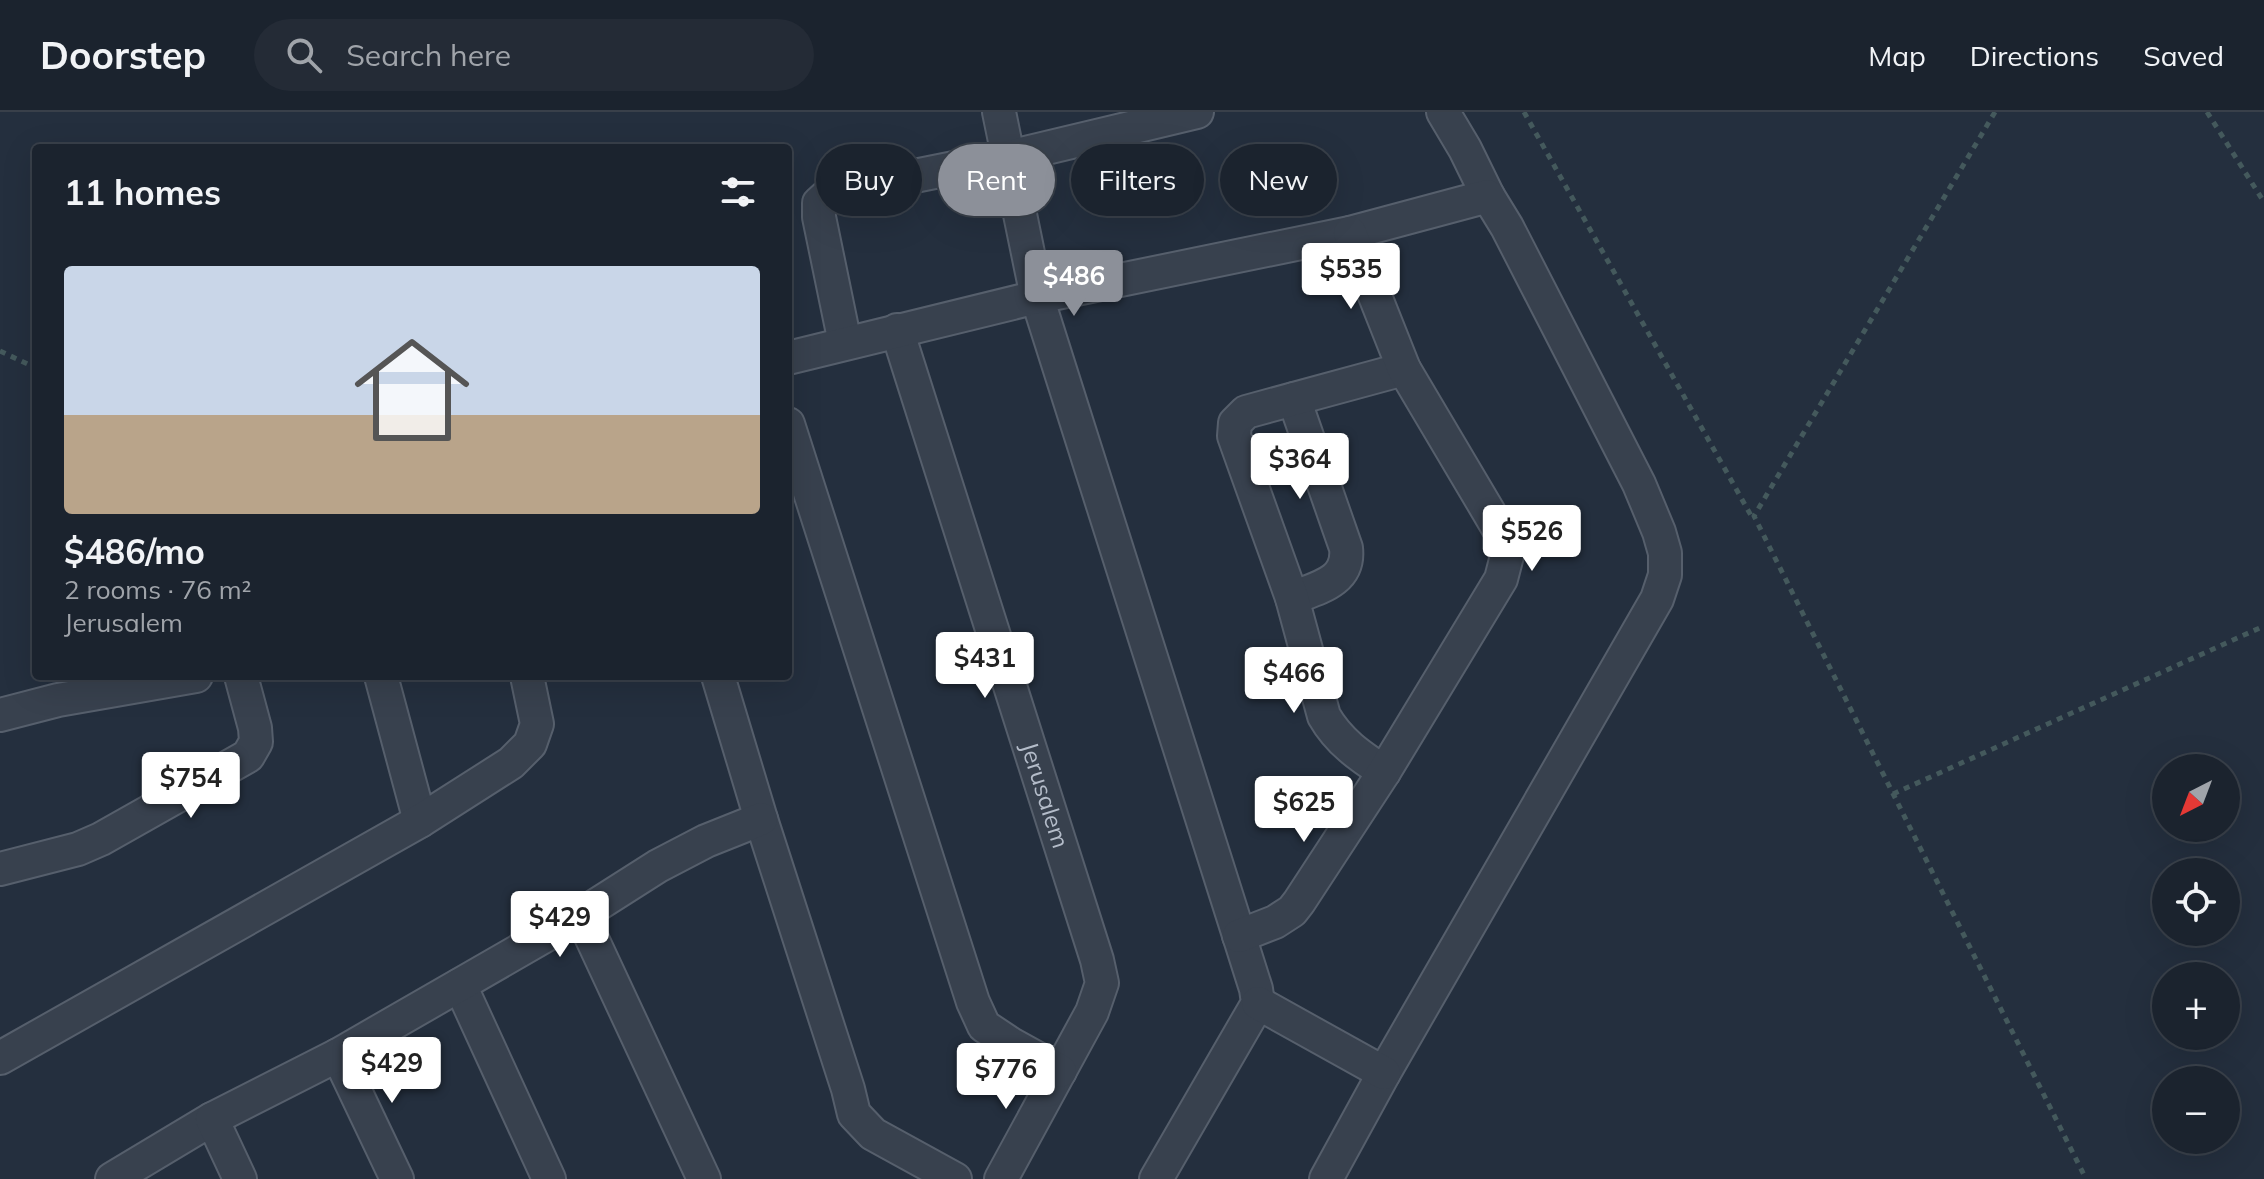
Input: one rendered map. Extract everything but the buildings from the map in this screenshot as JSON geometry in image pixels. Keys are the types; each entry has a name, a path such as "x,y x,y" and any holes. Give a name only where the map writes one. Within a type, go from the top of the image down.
{"street":[{"path":"999,112 1006,144"},
{"path":"1055,146 1197,112"},
{"path":"1326,1179 1657,599 1665,575 1665,553 1639,484 1507,227 1443,112"},
{"path":"845,343 819,217 819,203 830,193 938,171"},
{"path":"792,357 1037,297 1350,233 1488,196"},
{"path":"1021,216 1037,297 1258,1003 1156,1179"},
{"path":"1239,936 1275,922 1292,911 1311,886 1501,579 1508,552 1500,531 1404,369 1350,233"},
{"name":"Jerusalem","path":"897,330 1093,945 1102,983 1092,1012 1001,1179"},
{"path":"1384,772 1349,748 1332,731 1324,716 1292,598 1234,436 1235,423 1246,412 1404,369"},
{"path":"1292,598 1331,583 1348,560 1294,399"},
{"path":"792,436 973,1002 984,1026 1060,1071"},
{"path":"0,715 58,700 173,680"},
{"path":"0,869 78,849 101,839 248,756 256,742 242,680"},
{"path":"382,680 420,821"},
{"path":"0,1058 420,821 511,763 530,744 537,724 528,680"},
{"path":"719,680 854,1114 873,1134 955,1179"},
{"path":"112,1179 212,1119 338,1055 581,915 658,866 706,841 761,819"},
{"path":"581,915 704,1179"},
{"path":"460,985 549,1179"},
{"path":"1258,1003 1384,1073"},
{"path":"338,1055 397,1179"},
{"path":"212,1119 240,1179"}],"path":[{"path":"1524,112 1772,551"},
{"path":"1995,112 1754,516 2086,1179"},
{"path":"2207,112 2264,202"},
{"path":"0,351 32,366"},
{"path":"1893,794 2264,626"}]}
